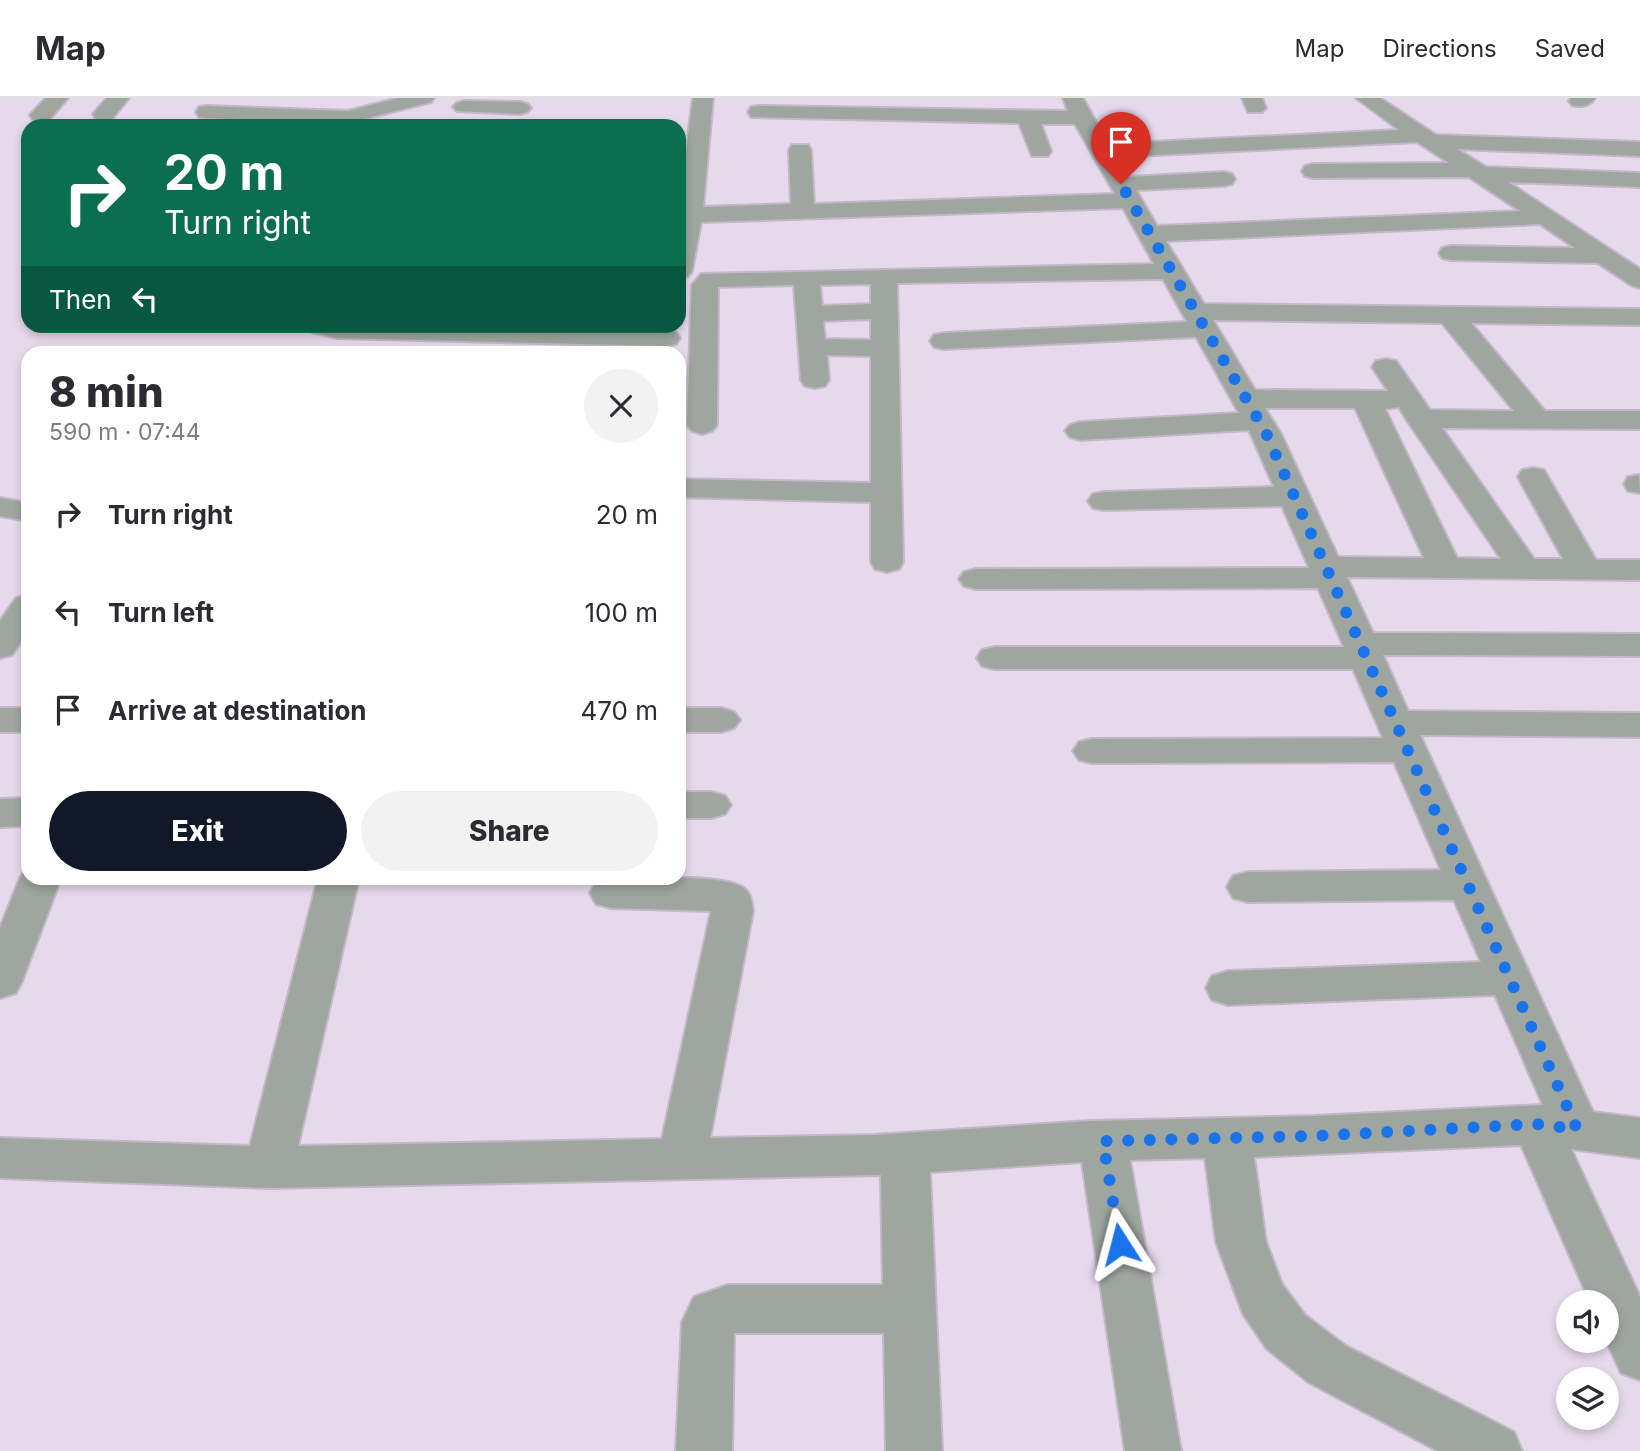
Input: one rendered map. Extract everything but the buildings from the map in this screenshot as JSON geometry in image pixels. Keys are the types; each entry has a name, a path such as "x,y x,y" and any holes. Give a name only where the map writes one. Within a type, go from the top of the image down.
{"street":[{"path":"41,116 58,98"},
{"path":"104,114 119,98"},
{"path":"384,115 424,98"},
{"path":"686,203 703,98"},
{"path":"1366,98 1640,280"},
{"path":"464,107 521,111"},
{"path":"759,112 871,125 946,115 1028,117 1078,108 1126,192 1164,247 1200,320 1253,410 1364,651 1510,978 1557,1127 1640,1355"},
{"path":"207,112 270,119"},
{"path":"302,119 384,115 409,119"},
{"path":"946,115 947,138"},
{"path":"1028,117 1040,151"},
{"path":"1101,151 1320,140 1427,138 1640,149"},
{"path":"1320,140 1348,170"},
{"path":"800,150 803,212"},
{"path":"1313,171 1478,172 1640,180"},
{"path":"686,215 803,212 1126,192 1224,179"},
{"path":"1164,247 1168,217 1173,215 1323,208"},
{"path":"1022,255 1164,247 1546,217"},
{"path":"686,326 710,279 884,276 1164,247"},
{"path":"1451,253 1604,256"},
{"path":"884,276 887,562"},
{"path":"807,278 815,380"},
{"path":"810,314 885,311"},
{"path":"1450,315 1536,419"},
{"path":"944,341 1200,320 1450,315 1640,317"},
{"path":"399,333 641,346"},
{"path":"813,347 885,348"},
{"path":"1386,367 1524,569"},
{"path":"686,378 702,425"},
{"path":"1080,431 1253,410 1366,400 1415,409 1536,419 1640,420"},
{"path":"1366,400 1445,568"},
{"path":"1533,477 1585,570"},
{"path":"686,488 886,493"},
{"path":"1104,501 1294,496"},
{"path":"0,508 21,511"},
{"path":"976,579 1445,568 1640,570"},
{"path":"0,647 21,616"},
{"path":"995,658 1640,645"},
{"path":"0,720 21,720"},
{"path":"686,720 721,720"},
{"path":"1092,751 1640,725"},
{"path":"0,813 21,812"},
{"path":"1248,887 1468,884"},
{"path":"0,981 38,885"},
{"path":"269,1167 337,885"},
{"path":"611,893 724,896 731,900 732,911 682,1158"},
{"path":"1228,988 1510,978"},
{"path":"0,1158 269,1167 905,1153 1103,1141 1557,1127 1640,1138"},
{"path":"1227,1138 1241,1242 1261,1297 1286,1332 1327,1364 1494,1451"},
{"path":"1103,1141 1153,1451"},
{"path":"905,1153 914,1451"},
{"path":"704,1451 708,1322 713,1314 728,1309 910,1309"}],"route":[{"path":"1120,1244 1103,1141 1314,1136 1536,1124 1577,1129 1266,433 1121,184"}]}
